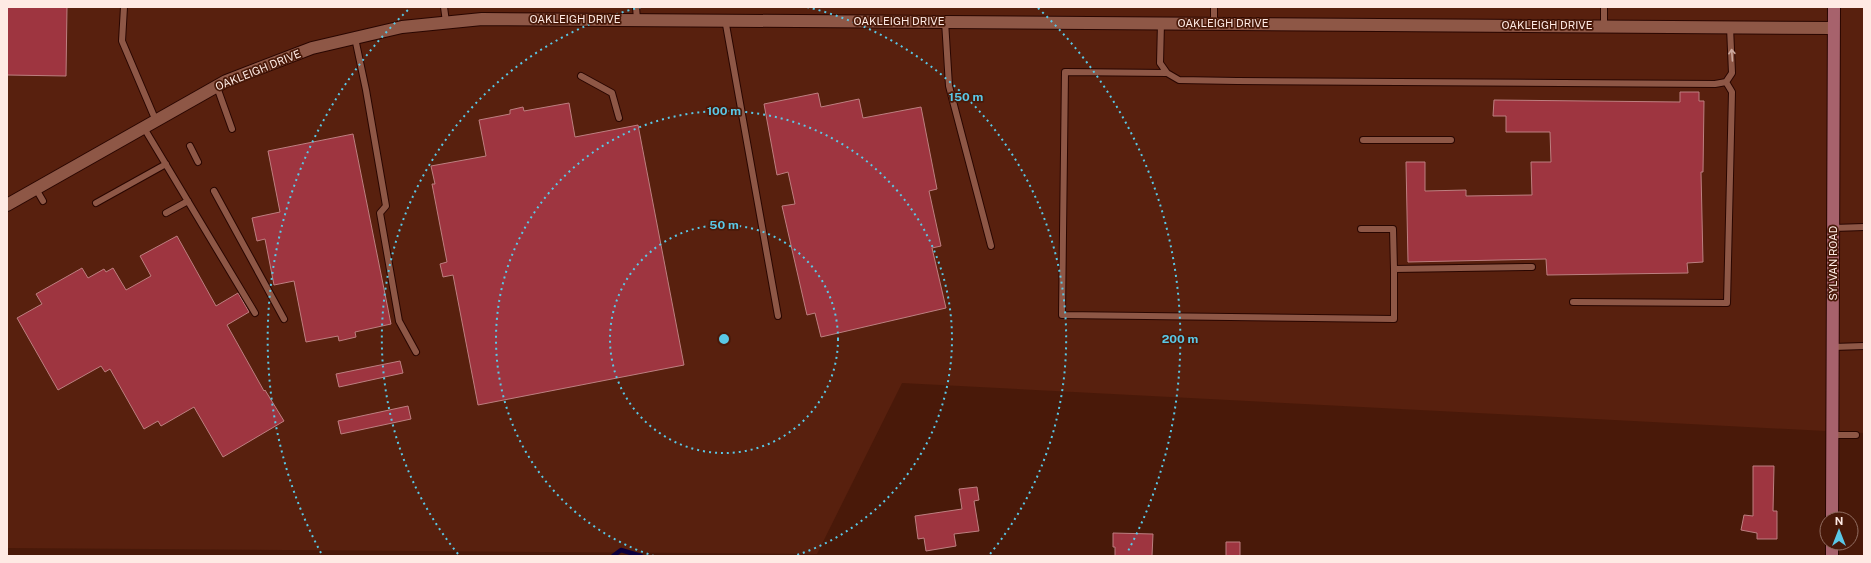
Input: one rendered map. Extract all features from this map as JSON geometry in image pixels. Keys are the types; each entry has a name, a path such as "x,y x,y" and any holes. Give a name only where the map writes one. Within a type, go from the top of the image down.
{"main road":[{"name":"SYLVAN ROAD","path":"1832,511 1834,7"}],"street":[{"name":"OAKLEIGH DRIVE","path":"7,205 216,87 312,48 402,27 482,18 637,13 725,19 1833,28"}],"lane":[{"path":"124,7 122,41 156,121"},
{"path":"444,7 446,22"},
{"path":"1214,7 1214,23"},
{"path":"1604,7 1604,26"},
{"path":"725,19 778,316"},
{"path":"945,21 949,86 991,246"},
{"path":"1161,23 1160,63 1167,73 1179,80 1715,84 1726,82 1732,73 1730,27"},
{"path":"355,38 366,90 386,206 380,214 399,321 416,352"},
{"path":"1167,73 1065,72 1062,315 1394,319 1393,229 1361,229"},
{"path":"581,76 612,93 618,118"},
{"path":"1573,302 1727,303 1732,92 1726,82"},
{"path":"216,87 232,129"},
{"path":"144,128 255,313"},
{"path":"1363,140 1451,140"},
{"path":"190,146 198,162"},
{"path":"96,203 166,164"},
{"path":"36,189 43,201"},
{"path":"214,191 284,319"},
{"path":"166,213 188,201"},
{"path":"1832,228 1864,227"},
{"path":"1394,269 1532,267"},
{"path":"1832,347 1864,346"},
{"path":"1832,435 1856,435"}],"shaded area":[{"path":"7,7 1864,7 1864,433 902,383 817,554 7,548"}],"building":[{"path":"7,7 67,7 66,76 7,75"},
{"path":"1680,92 1699,92 1699,101 1704,101 1703,172 1701,172 1703,262 1687,263 1688,273 1547,275 1546,259 1408,262 1406,162 1425,162 1425,191 1466,190 1466,196 1532,195 1531,162 1551,162 1550,132 1506,132 1506,116 1493,116 1494,100 1680,102"},
{"path":"818,93 821,107 859,99 863,118 921,107 937,189 929,191 941,246 932,248 946,308 821,337 815,313 807,315 782,206 795,204 788,172 777,175 764,104"},
{"path":"569,103 575,137 638,125 684,365 478,405 453,275 443,277 440,264 447,262 432,184 435,184 431,166 486,156 479,120 510,114 510,110 523,107 524,111"},
{"path":"353,134 391,324 355,332 356,337 339,341 338,336 306,342 294,281 274,285 265,239 257,241 252,218 280,212 268,151"},
{"path":"177,236 216,306 238,293 249,312 227,325 264,391 265,390 284,421 223,457 194,407 161,426 158,421 144,429 110,369 105,372 101,366 58,390 17,318 42,304 36,294 82,268 88,278 104,269 106,272 113,268 126,290 151,276 140,256"},
{"path":"400,361 403,373 339,387 336,374"},
{"path":"408,406 411,419 341,434 338,421"},
{"path":"1753,466 1774,466 1773,511 1777,511 1777,539 1757,539 1757,533 1741,530 1744,515 1753,516"},
{"path":"977,487 979,500 974,501 979,531 954,534 956,546 926,551 924,538 918,539 915,516 962,509 959,489"},
{"path":"1113,533 1153,534 1152,556 1115,556 1115,547 1113,547"},
{"path":"1226,542 1240,542 1240,556 1226,556"}],"waterway":[{"path":"613,556 621,550 641,556"}]}
